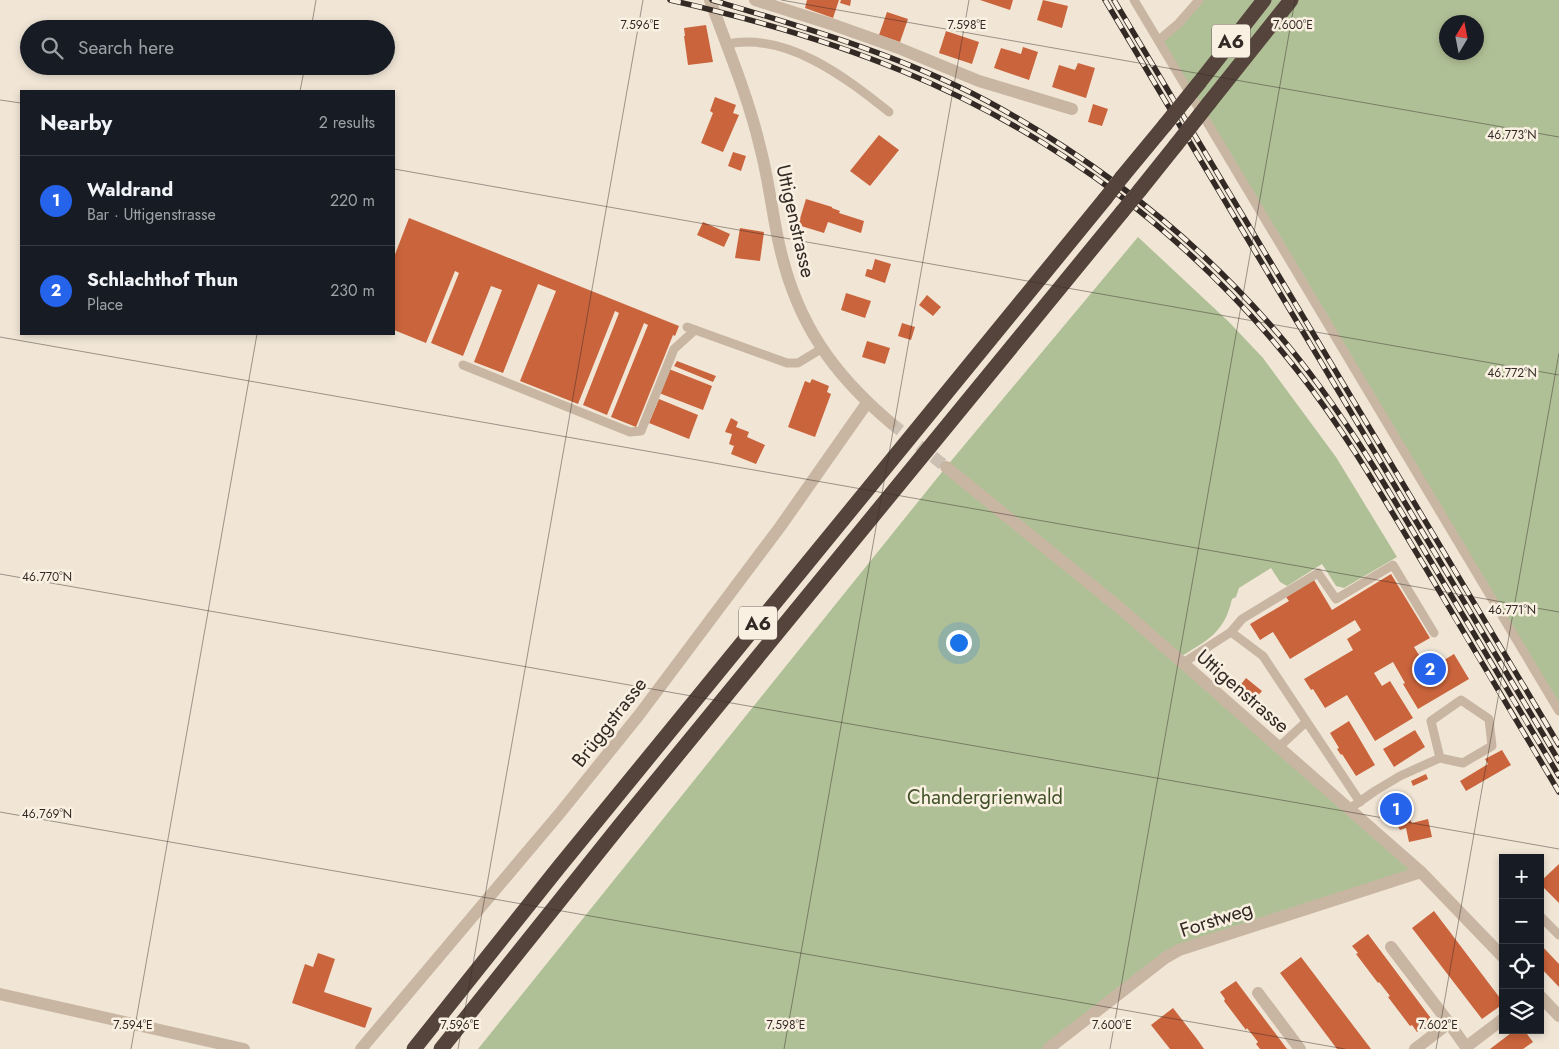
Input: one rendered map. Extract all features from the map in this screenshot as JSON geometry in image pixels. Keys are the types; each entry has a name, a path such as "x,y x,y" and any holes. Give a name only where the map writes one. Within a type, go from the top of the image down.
{"highway":[{"name":"A6","path":"414,1049 576,846 1105,199 1264,0"},
{"name":"A6","path":"441,1049 610,838 1140,190 1291,0"}],"street":[{"name":"Uttigenstrasse","path":"710,0 746,96 757,132 780,246 789,282 802,315 821,349 846,381 891,424"},
{"path":"755,0 896,47 979,81 1072,109"},
{"name":"Brüggstrasse","path":"361,1049 627,731 780,527 867,403"},
{"name":"Uttigenstrasse","path":"946,468 1121,609 1279,747 1354,805 1499,953"},
{"name":"Forstweg","path":"1048,1049 1165,958 1179,950 1421,872"},
{"path":"1391,947 1466,1047 1499,1022"},
{"path":"1258,993 1300,1049"},
{"path":"0,994 244,1049"},
{"path":"1544,1000 1559,1016"},
{"path":"1415,1049 1449,1023"}],"lane":[{"path":"1134,0 1559,711"},
{"path":"1159,40 1178,24 1199,0"},
{"path":"727,44 751,42 788,49 815,60 860,89 889,112"},
{"path":"463,366 630,432 641,431 674,349 691,328 787,363 798,363 821,349"},
{"path":"1183,663 1231,632 1242,619 1318,573 1336,599 1393,565 1434,633"},
{"path":"1231,632 1262,656 1306,722 1354,805 1400,776 1440,758 1463,763 1492,746 1489,719 1461,700 1430,721 1440,758"},
{"path":"1279,747 1306,722"},
{"path":"1544,920 1559,935"}],"green space":[{"path":"1199,0 1559,0 1559,711 1159,40"},
{"name":"Chandergrienwald","path":"1138,237 1229,322 1263,358 1336,457 1397,557 1344,588 1336,586 1322,564 1287,586 1280,582 1271,568 1239,588 1236,597 1232,599 1229,611 1213,635 1179,658 1421,872 1179,950 1048,1049 478,1049 946,467"}],"building":[{"path":"807,0 839,0 833,18 805,8"},
{"path":"841,0 851,0 850,6 840,3"},
{"path":"980,0 1013,0 1010,10"},
{"path":"1043,0 1068,6 1062,28 1037,20"},
{"path":"887,12 908,19 900,42 879,35"},
{"path":"706,25 713,62 688,65 684,28"},
{"path":"946,31 979,42 972,64 939,53"},
{"path":"1023,47 1038,52 1029,80 994,68 1001,48 1021,54"},
{"path":"1078,63 1095,68 1086,98 1052,87 1059,65 1075,70"},
{"path":"715,97 736,105 733,113 739,115 723,152 701,143 713,113 710,111"},
{"path":"1093,104 1108,109 1102,126 1088,122"},
{"path":"879,135 899,150 870,186 850,171"},
{"path":"733,152 746,156 741,171 728,166"},
{"path":"806,199 832,207 840,211 839,213 864,221 861,233 828,222 824,233 798,225"},
{"path":"409,218 679,326 675,336 673,335 636,427 611,417 648,325 644,323 607,415 583,405 619,313 615,311 578,404 520,381 556,291 538,284 503,373 474,362 502,290 491,286 463,356 431,343 459,273 455,271 426,343 395,330 395,254"},
{"path":"703,222 730,234 724,247 697,235"},
{"path":"740,228 764,232 760,261 735,258"},
{"path":"875,259 891,264 885,283 865,276 867,269 872,270"},
{"path":"846,293 871,301 865,318 841,310"},
{"path":"927,295 941,307 933,316 919,305"},
{"path":"902,323 915,327 911,340 898,336"},
{"path":"867,341 890,348 885,364 862,357"},
{"path":"677,361 716,376 713,382 674,366"},
{"path":"669,369 712,386 703,410 659,393"},
{"path":"812,379 829,386 827,392 831,394 815,437 788,427 805,381 810,383"},
{"path":"659,399 698,415 689,439 649,423"},
{"path":"731,418 738,422 736,427 749,432 747,437 765,445 756,464 731,454 734,446 729,444 732,434 725,432"},
{"path":"1391,574 1430,638 1414,647 1424,663 1433,659 1436,665 1454,654 1469,679 1418,709 1403,684 1405,683 1393,662 1374,673 1382,686 1390,681 1413,718 1375,741 1347,695 1325,708 1304,679 1353,650 1347,639 1361,630 1355,620 1290,659 1273,632 1260,640 1250,624 1289,601 1286,597 1314,580 1332,610"},
{"path":"1246,678 1262,691 1254,700 1239,687"},
{"path":"1349,721 1375,765 1356,776 1337,749 1339,748 1330,733"},
{"path":"1415,730 1425,747 1394,767 1383,749"},
{"path":"1502,750 1511,765 1466,791 1460,781 1488,764 1485,759"},
{"path":"1426,774 1428,779 1413,786 1411,781"},
{"path":"1394,793 1412,823 1428,819 1432,837 1409,842 1406,828 1400,830 1382,800"},
{"path":"1559,864 1559,903 1544,888 1544,878"},
{"path":"1434,911 1499,997 1499,1007 1482,1019 1412,928"},
{"path":"1368,934 1433,1021 1417,1032 1412,1025 1410,1026 1388,997 1390,996 1378,983 1352,946"},
{"path":"1544,948 1559,964 1559,987 1544,971"},
{"path":"318,953 335,959 324,992 372,1008 365,1028 292,1003 305,964 313,967"},
{"path":"1301,957 1371,1049 1337,1049 1280,973"},
{"path":"1236,981 1287,1049 1260,1049 1256,1044 1258,1042 1247,1028 1246,1030 1224,1001 1225,999 1220,992"},
{"path":"1173,1008 1204,1049 1170,1049 1151,1025"},
{"path":"1510,1034 1527,1034 1533,1042 1523,1049 1490,1049"}],"tunnel":[{"path":"891,423 946,467"}],"railway":[{"path":"670,0 758,22 845,49 902,71 960,97 1015,126 1069,160 1120,196 1170,236 1216,279 1259,325 1300,374 1334,420 1380,493 1559,792"},
{"path":"712,0 817,32 887,56 987,101 1028,124 1107,176 1181,235 1215,267 1280,336 1340,415 1393,498 1559,776"},
{"path":"1105,0 1559,761"},
{"path":"1114,0 1559,745"}],"place":[{"name":"Schlachthof Thun","path":"1430,669"},
{"name":"Waldrand","path":"1396,809"}]}
